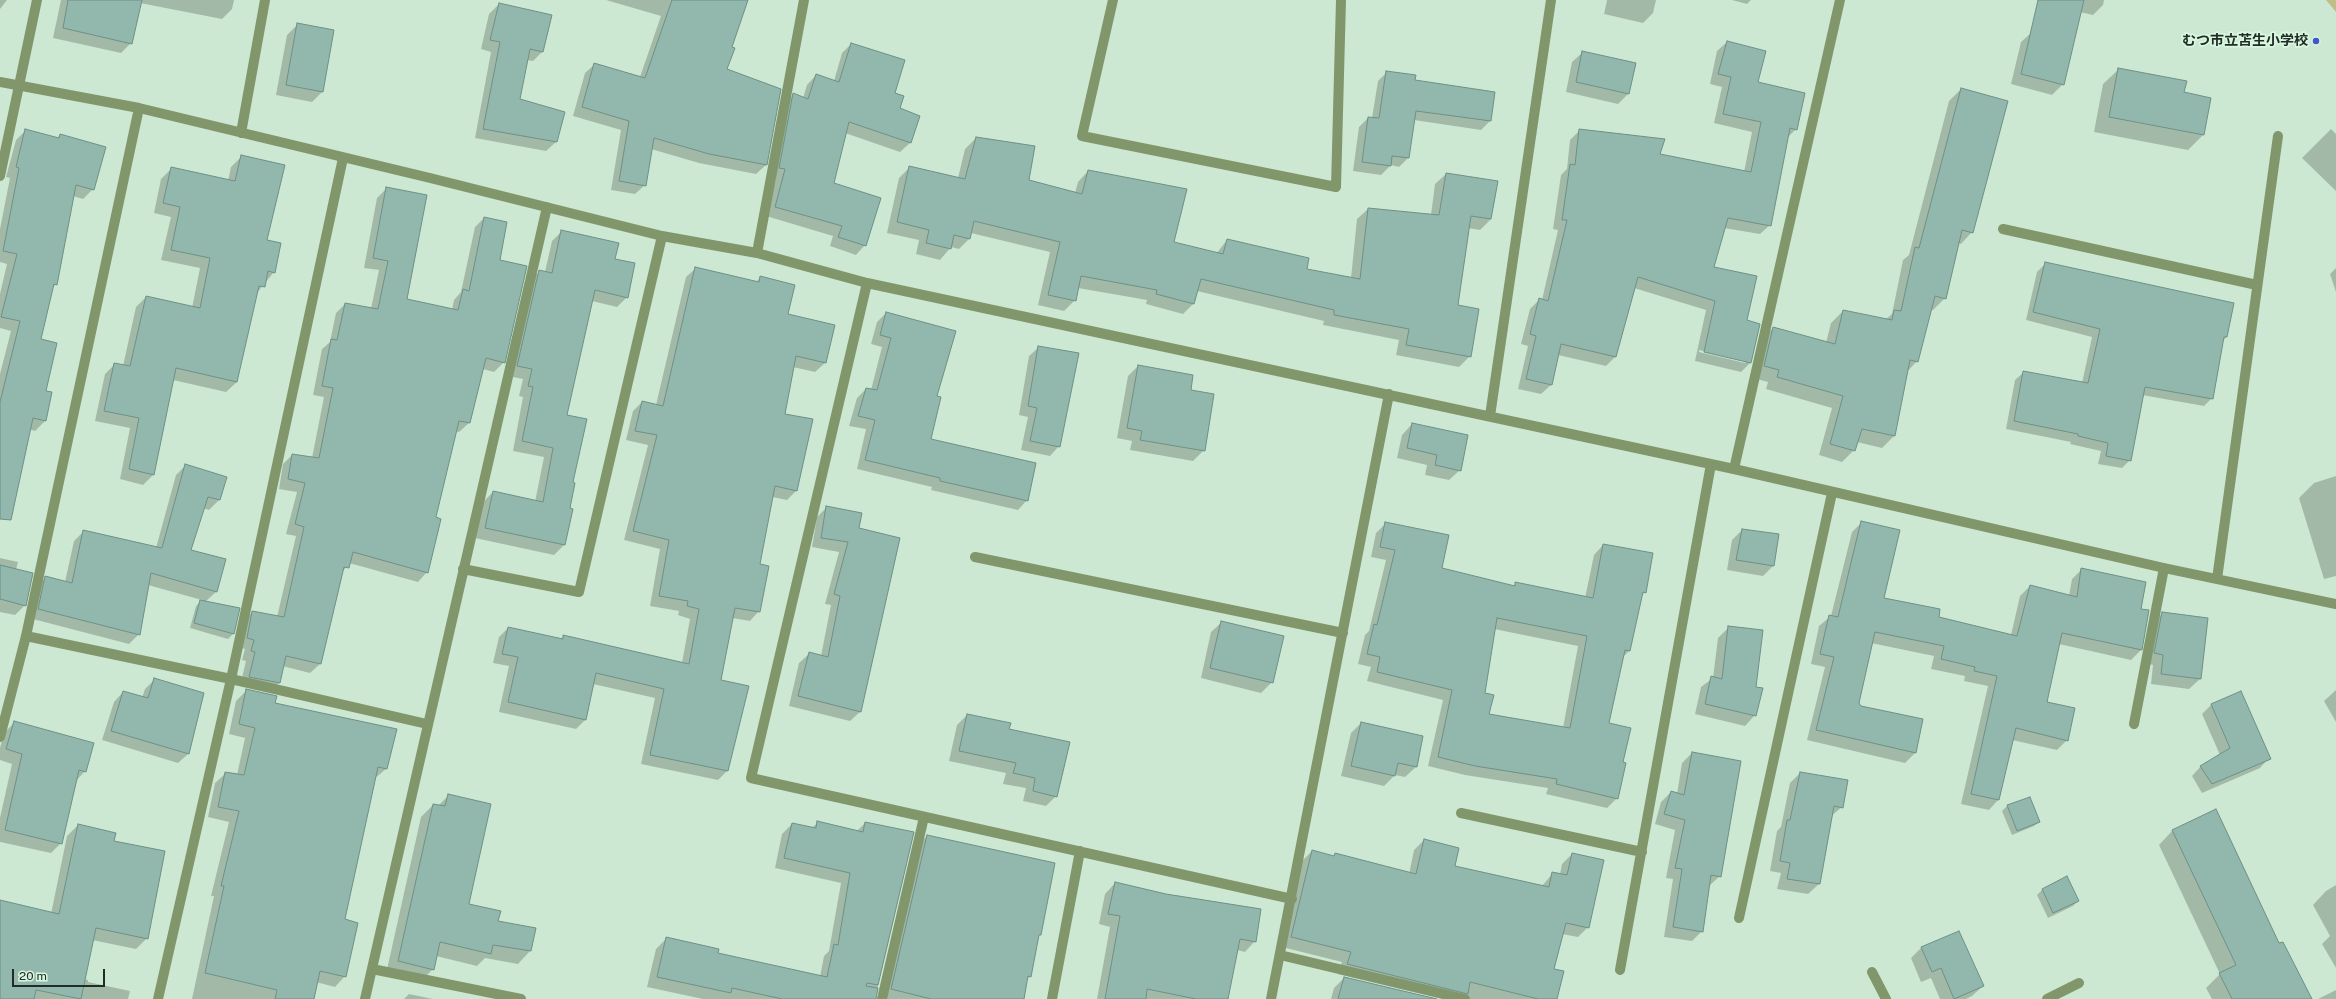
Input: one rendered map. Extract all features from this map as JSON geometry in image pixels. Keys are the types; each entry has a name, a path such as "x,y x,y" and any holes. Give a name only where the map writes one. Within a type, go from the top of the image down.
{"street":[{"path":"0,176 37,0"},
{"path":"242,133 265,0"},
{"path":"757,253 804,0"},
{"path":"1113,0 1082,136 1336,187 1341,0"},
{"path":"1490,416 1551,0"},
{"path":"1734,469 1840,0"},
{"path":"0,82 139,108 547,206 662,236 757,253 867,283 1734,469 1832,493 2164,568 2336,604"},
{"path":"0,737 26,636 139,108"},
{"path":"2217,579 2278,136"},
{"path":"158,999 231,679 343,158"},
{"path":"365,999 547,206"},
{"path":"2003,229 2257,285"},
{"path":"464,569 578,592 662,236"},
{"path":"867,283 751,778 1292,899"},
{"path":"1271,999 1292,899 1389,394"},
{"path":"1620,970 1711,464"},
{"path":"1739,918 1832,493"},
{"path":"975,557 1343,633"},
{"path":"2134,724 2164,568"},
{"path":"26,636 231,679 427,724"},
{"path":"1461,813 1642,852"},
{"path":"882,999 924,817"},
{"path":"1052,999 1080,851"},
{"path":"1280,955 1465,999"},
{"path":"372,969 521,999"},
{"path":"1872,972 1886,999"},
{"path":"2047,999 2079,982"}],"shaded area":[{"path":"2326,0 2336,0 2336,12"}],"building":[{"path":"68,0 142,0 132,44 63,28"},
{"path":"672,0 748,0 732,47 735,48 727,69 781,89 767,165 709,154 654,138 646,186 619,181 629,121 582,107 594,63 645,78"},
{"path":"2038,0 2084,0 2064,85 2021,74"},
{"path":"499,3 552,15 543,52 530,49 520,99 565,112 557,142 483,129 500,42 490,40"},
{"path":"297,23 334,30 323,92 286,85"},
{"path":"1727,41 1766,51 1758,82 1805,93 1797,130 1790,128 1771,226 1728,218 1714,267 1757,276 1747,320 1760,324 1751,363 1704,352 1715,301 1638,277 1616,357 1561,344 1552,385 1526,379 1536,336 1530,334 1539,298 1548,301 1567,220 1562,220 1570,164 1575,165 1579,129 1665,139 1660,154 1751,172 1761,122 1723,114 1731,77 1718,74"},
{"path":"851,43 905,60 895,93 904,96 900,108 920,116 911,143 849,122 834,183 881,198 866,246 838,237 842,226 775,207 785,169 779,168 793,93 808,99 816,74 839,82"},
{"path":"1582,51 1636,63 1629,94 1576,82"},
{"path":"2118,68 2187,81 2184,92 2211,98 2204,135 2109,117"},
{"path":"1386,71 1416,75 1415,80 1495,92 1491,121 1416,111 1409,158 1392,156 1391,166 1362,162 1368,117 1379,118"},
{"path":"1961,88 2008,101 1973,233 1962,230 1946,299 1935,296 1918,362 1910,360 1895,436 1862,429 1855,451 1830,444 1843,396 1777,377 1779,370 1764,366 1773,327 1835,344 1843,310 1892,320 1894,310 1901,311 1915,247 1919,248"},
{"path":"25,129 59,138 60,134 106,147 94,190 76,185 57,285 54,284 41,339 57,343 46,391 52,392 46,421 33,418 11,520 0,519 0,402 20,321 1,317 17,254 3,251 19,168 16,167"},
{"path":"976,137 1035,146 1029,180 1082,194 1088,170 1187,189 1174,242 1223,254 1227,239 1309,258 1307,269 1360,279 1368,208 1439,215 1446,173 1498,181 1491,219 1471,216 1458,305 1479,309 1471,357 1406,345 1409,329 1334,315 1334,310 1201,279 1194,304 1156,294 1157,290 1081,276 1076,301 1048,295 1060,242 974,221 970,239 954,235 951,249 926,243 929,230 897,222 909,166 965,179"},
{"path":"241,155 285,165 267,240 281,243 275,273 268,271 265,287 259,286 237,382 176,368 154,475 129,469 139,418 104,411 114,363 130,366 146,296 200,308 210,258 171,250 180,207 163,203 171,167 235,181"},
{"path":"386,187 427,195 407,299 458,310 463,289 469,291 484,217 507,222 500,260 527,266 505,363 486,358 470,423 459,421 436,517 441,519 428,573 353,552 349,568 344,567 321,664 286,656 280,683 249,677 255,652 251,651 254,640 247,638 252,611 284,617 304,527 295,524 305,483 288,479 292,454 319,458 333,388 322,386 331,339 337,340 345,303 378,309 388,261 373,258"},
{"path":"561,230 619,243 615,259 635,263 628,298 595,290 567,415 587,419 573,482 575,483 570,508 573,509 565,545 485,528 493,491 543,502 553,448 522,441 533,387 528,386 532,369 517,366 539,270 552,273"},
{"path":"2045,262 2234,303 2227,337 2224,337 2213,399 2145,387 2131,461 2106,456 2108,443 2078,436 2078,434 2014,421 2023,371 2088,383 2100,329 2033,312"},
{"path":"695,267 759,282 760,276 795,285 788,314 835,325 826,363 796,356 785,414 813,419 797,491 775,486 760,564 769,566 760,612 735,608 721,680 749,686 728,771 650,755 664,689 596,673 586,720 508,702 518,657 502,654 508,627 563,639 563,635 689,664 699,609 687,606 688,601 659,596 669,540 633,531 657,435 635,431 642,401 663,406"},
{"path":"886,312 956,331 937,396 941,397 931,439 1036,463 1028,501 940,481 940,478 865,460 875,420 858,416 866,388 877,390 891,338 880,335"},
{"path":"1038,346 1079,353 1060,447 1030,441 1037,408 1028,406"},
{"path":"1138,365 1193,375 1191,390 1214,394 1205,451 1140,440 1142,431 1127,428"},
{"path":"1412,423 1468,435 1461,471 1435,465 1437,455 1407,448"},
{"path":"185,464 227,477 220,500 208,497 191,550 226,559 217,592 151,573 140,635 38,609 45,576 72,583 83,530 162,548"},
{"path":"826,506 862,513 859,528 900,538 861,712 798,696 809,652 828,657 840,596 834,594 848,542 821,538"},
{"path":"1861,521 1900,530 1884,598 1940,609 1939,617 2017,636 2030,585 2077,597 2081,568 2146,582 2141,609 2149,610 2142,650 2062,633 2047,702 2075,708 2068,741 2016,728 1999,800 1971,794 1997,676 1974,671 1975,667 1941,659 1944,646 1875,632 1859,703 1861,706 1923,719 1916,753 1816,730 1834,657 1820,654 1829,615 1838,617"},
{"path":"1385,522 1449,535 1442,568 1515,586 1515,582 1593,598 1603,544 1653,553 1646,593 1643,592 1630,651 1625,650 1609,723 1631,728 1623,762 1626,763 1618,799 1556,784 1557,779 1475,766 1438,757 1452,690 1377,672 1380,657 1367,654 1374,624 1377,625 1395,550 1380,547","holes":["1497,618 1587,636 1570,728 1489,714 1494,695 1485,693"]},
{"path":"1742,529 1779,534 1774,566 1736,560"},
{"path":"0,565 33,573 26,606 0,599"},
{"path":"200,600 240,608 234,634 194,623"},
{"path":"2162,612 2208,618 2201,679 2161,674 2163,655 2154,653"},
{"path":"1221,621 1284,636 1273,683 1210,668"},
{"path":"1728,626 1763,630 1756,687 1763,688 1756,716 1705,704 1711,676 1722,679"},
{"path":"154,678 204,693 189,754 111,731 123,691 148,698"},
{"path":"246,689 277,696 275,703 397,729 387,769 378,767 345,919 358,923 346,977 320,971 314,999 275,999 277,990 205,973 224,886 221,886 239,811 218,807 225,772 244,775 255,728 239,724"},
{"path":"2241,691 2271,759 2212,784 2200,766 2230,748 2211,704"},
{"path":"967,714 1011,723 1009,729 1070,742 1057,797 1033,791 1035,778 1013,773 1016,763 959,751"},
{"path":"14,721 94,743 86,772 79,770 62,844 5,830 22,754 6,749"},
{"path":"1361,722 1423,736 1417,767 1398,763 1395,776 1351,766"},
{"path":"1692,752 1741,761 1721,877 1711,875 1703,932 1673,927 1682,869 1675,868 1685,820 1664,814 1671,791 1684,795"},
{"path":"1800,772 1848,780 1843,808 1834,806 1820,884 1787,879 1790,863 1780,861 1787,820 1790,820"},
{"path":"448,794 491,804 469,904 501,911 498,921 536,928 531,951 493,945 491,954 440,942 434,970 398,961 433,804 445,806"},
{"path":"2030,797 2040,822 2017,831 2007,805"},
{"path":"2216,809 2279,943 2283,942 2312,999 2232,999 2219,973 2236,965 2172,830"},
{"path":"817,821 863,832 865,822 914,832 878,985 867,983 866,986 878,988 876,999 782,999 732,988 731,993 657,977 666,937 719,949 718,953 827,977 834,944 838,945 850,873 784,858 792,823 816,828"},
{"path":"78,824 116,833 114,841 165,851 148,939 96,928 81,999 36,990 34,999 0,999 0,900 59,914"},
{"path":"927,835 1055,863 1041,935 1039,935 1031,977 1028,976 1024,999 931,999 891,989"},
{"path":"1424,839 1459,848 1455,866 1549,887 1552,872 1567,875 1572,853 1604,860 1589,928 1566,923 1554,969 1564,971 1557,999 1538,999 1470,982 1468,994 1347,964 1351,952 1291,937 1312,850 1334,856 1335,853 1416,874"},
{"path":"2067,876 2079,901 2053,913 2042,889"},
{"path":"1115,882 1166,894 1261,909 1256,942 1240,939 1228,999 1196,999 1147,989 1146,999 1105,999 1120,916 1108,914"},
{"path":"1959,931 1984,986 1954,999 1941,968 1932,972 1921,947"},
{"path":"1344,977 1437,999 1338,999"}],"place":[{"name":"むつ市立苫生小学校","path":"2316,41"}]}
